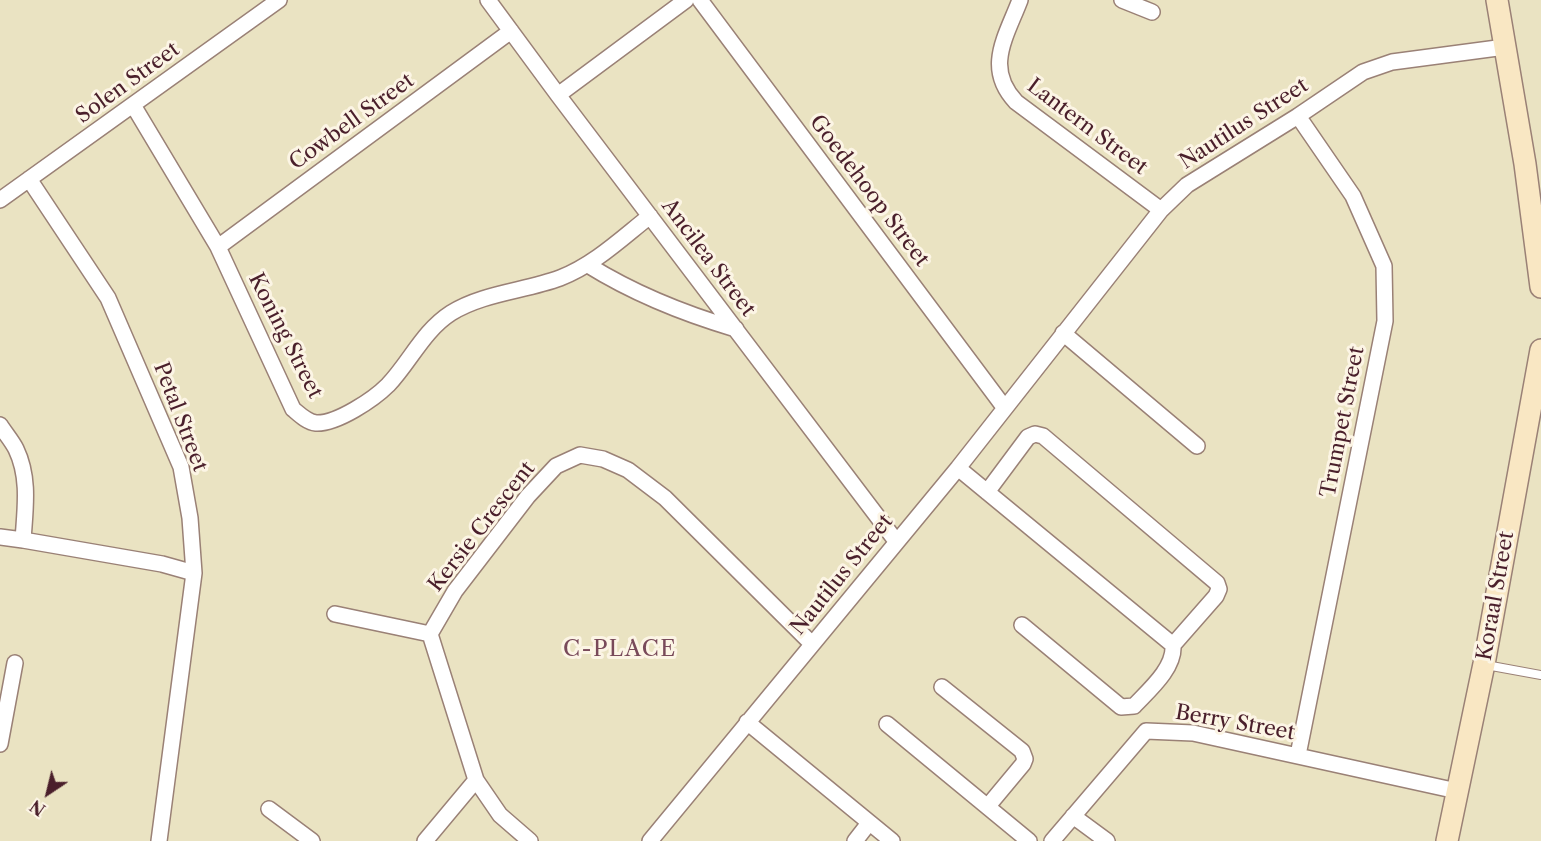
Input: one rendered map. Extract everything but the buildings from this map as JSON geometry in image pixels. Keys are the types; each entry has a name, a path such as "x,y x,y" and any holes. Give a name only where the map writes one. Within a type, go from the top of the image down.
{"street":[{"name":"Solen Street","path":"0,200 279,0"},
{"name":"Ancilea Street","path":"488,0 896,541"},
{"path":"558,95 686,0"},
{"name":"Goedehoop Street","path":"700,0 1004,407"},
{"name":"Lantern Street","path":"1020,0 999,58 999,73 1006,90 1016,102 1161,210"},
{"path":"1122,0 1152,12"},
{"path":"1497,0 1505,47 1533,163 1541,287"},
{"name":"Cowbell Street","path":"218,248 511,31"},
{"name":"Nautilus Street","path":"650,841 958,468 1161,210 1186,185 1298,116 1363,72 1392,62 1505,47"},
{"name":"Koning Street","path":"133,105 218,248 293,409 302,417 315,423 335,418 365,403 388,385 432,328 452,312 477,301 561,278 588,265 650,216"},
{"name":"Trumpet Street","path":"1298,116 1353,195 1384,266 1385,310 1385,321 1298,755"},
{"name":"Petal Street","path":"29,179 108,298 181,467 190,518 194,573 159,841"},
{"path":"588,265 609,278 696,317 736,329"},
{"path":"1063,333 1197,446"},
{"name":"Koraal Street","path":"1447,841 1484,664 1541,350"},
{"path":"0,426 16,449 25,474 23,540"},
{"path":"987,492 1028,437 1035,434 1043,436 1217,583 1219,589 1216,596 1173,645"},
{"name":"Kersie Crescent","path":"430,634 455,591 528,496 556,466 580,455 603,459 628,470 665,498 812,644"},
{"path":"958,468 1173,645 1174,654 1157,681 1134,706 1121,707 1022,625"},
{"path":"0,537 162,564 194,573"},
{"path":"335,614 430,634 476,780 500,815 530,841"},
{"path":"0,744 15,663"},
{"path":"942,687 1022,751 1025,759 1023,764 988,806"},
{"path":"747,722 892,841"},
{"path":"887,724 1029,841"},
{"name":"Berry Street","path":"1052,841 1146,731 1192,733 1457,791"},
{"path":"425,841 476,780"},
{"path":"269,809 312,841"},
{"path":"1073,816 1107,841"},
{"path":"855,841 868,823"}],"lane":[{"path":"1484,664 1541,675"}],"district":[{"name":"C-PLACE","path":"620,650"}]}
